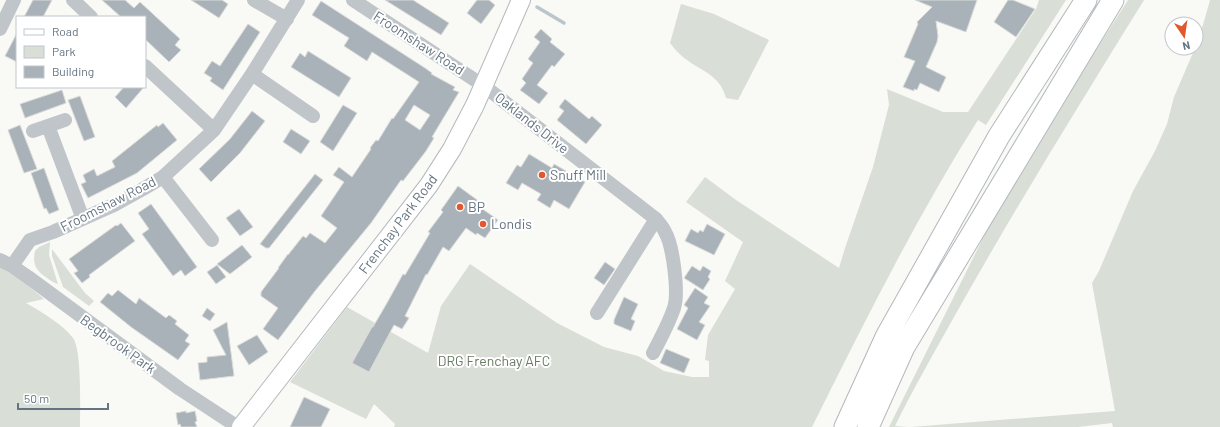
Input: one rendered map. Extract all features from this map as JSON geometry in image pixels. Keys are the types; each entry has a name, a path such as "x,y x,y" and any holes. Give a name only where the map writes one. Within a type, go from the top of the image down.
{"highway":[{"path":"845,427 886,337 995,143 1086,0"},
{"path":"868,427 904,347 1113,0"}],"main road":[{"name":"Frenchay Park Road","path":"241,427 429,185 452,149 484,86 521,0"}],"street":[{"path":"0,30 14,0"},
{"path":"73,0 90,16"},
{"path":"254,0 287,19"},
{"name":"Froomshaw Road","path":"6,263 30,240 116,204 163,177 214,130 252,74 298,0"},
{"name":"Froomshaw Road","path":"353,0 484,86"},
{"path":"146,67 214,130"},
{"path":"252,74 313,116"},
{"name":"Oaklands Drive","path":"484,86 656,219 665,232 670,244 674,269 676,293 675,306 664,333 653,353"},
{"path":"33,131 65,120"},
{"path":"48,126 83,219"},
{"path":"163,177 212,240"},
{"path":"597,313 656,219"},
{"name":"Begbrook Park","path":"6,263 186,393 238,427"}],"green space":[{"name":"DRG Frenchay AFC","path":"1039,0 1066,0 986,125 978,120 955,157 891,271 812,427 394,427 395,424 374,404 366,419 290,382 347,307 428,353 441,306 470,264 557,323 604,347 638,356 664,371 692,377 709,377 709,361 705,360 708,335 735,289 725,281 743,242 686,202 705,177 736,200 839,268 873,167 889,105 887,89 943,112 968,112 1036,9"},
{"path":"1128,0 1144,0 1023,197 909,398 895,426 908,427 889,427 992,220 1066,97"},
{"path":"1210,0 1220,0 1220,427 1113,427 1112,423 1078,427 911,427 1115,411 1092,283 1099,271 1133,191 1155,151 1167,124 1174,97 1192,56 1204,56 1204,21"},
{"path":"681,4 714,14 769,40 738,100 726,98 719,83 714,78 689,62 670,43"},
{"path":"50,242 49,255 58,284 40,273 34,260 35,251 39,247"},
{"path":"52,249 85,293 94,301 89,306 63,287 52,256"},
{"path":"0,267 20,279 44,299 26,303 57,323 73,338 76,345 79,367 80,427 0,427"}],"building":[{"path":"33,0 52,0 44,16 25,16"},
{"path":"102,0 125,0 134,8 140,2 180,39 175,45 181,50 169,62 146,40 146,16 120,16"},
{"path":"191,0 222,0 228,4 219,18"},
{"path":"385,0 413,0 449,23 441,35"},
{"path":"477,0 489,0 495,5 481,24 467,13"},
{"path":"915,0 977,0 966,32 936,21 938,36 937,42 926,67 946,77 939,92 920,83 917,90 914,89 914,91 903,87 915,61 904,57 918,24 917,22 932,7"},
{"path":"1008,0 1013,0 1035,9 1016,37 994,22"},
{"path":"321,1 425,68 432,73 431,74 455,87 453,90 459,92 432,137 434,138 426,151 403,181 401,180 371,223 315,291 278,340 263,329 278,308 261,296 261,292 303,236 306,238 310,233 325,243 337,228 321,216 344,182 333,175 339,167 352,177 371,149 370,148 376,140 378,141 392,118 393,119 419,82 372,52 367,61 344,46 349,38 312,15","holes":["414,105 430,115 420,130 405,120"]},
{"path":"248,24 260,32 223,90 210,81 212,78 204,73 212,61 220,66"},
{"path":"541,29 552,39 550,42 565,54 554,67 552,65 537,85 548,93 539,104 520,90 526,83 522,79 533,63 528,59 540,42 534,37"},
{"path":"16,35 16,62 5,56"},
{"path":"308,51 351,78 339,97 291,67 300,53 305,57"},
{"path":"123,88 143,88 126,108 115,97"},
{"path":"62,90 66,103 25,118 20,104"},
{"path":"80,96 95,137 84,141 68,100"},
{"path":"565,99 589,119 592,116 602,125 586,144 557,120 564,111 559,107"},
{"path":"343,105 357,113 333,151 320,142"},
{"path":"252,111 265,121 240,153 211,182 199,169 230,139"},
{"path":"163,123 177,140 137,173 88,198 81,184 86,182 83,175 94,169 97,176 115,167 112,161 157,125 158,127"},
{"path":"20,125 37,169 24,173 8,130"},
{"path":"291,129 310,141 301,154 283,142"},
{"name":"Snuff Mill","path":"529,154 552,168 554,164 585,182 569,209 554,200 550,208 537,200 541,194 522,183 518,190 506,183 517,165 521,167"},
{"path":"44,168 59,210 49,214 46,208 44,209 31,173"},
{"path":"315,174 323,180 269,248 266,248 260,244"},
{"path":"458,186 480,202 477,205 498,220 485,238 477,233 476,235 466,228 449,251 443,247 427,275 426,274 405,316 409,318 402,329 394,325 369,372 352,363 403,274 405,275 430,233 428,232 443,212 441,210"},
{"path":"151,204 197,267 185,276 181,270 173,276 142,234 149,229 138,213"},
{"path":"239,209 253,227 240,236 226,218"},
{"path":"121,223 135,241 89,275 90,277 82,283 74,273 78,271 69,259 116,225 117,226"},
{"path":"707,224 725,234 714,255 685,241 691,229 698,233 700,230 703,232"},
{"path":"242,245 252,257 230,274 217,264"},
{"path":"605,262 615,269 604,285 594,278"},
{"path":"217,265 226,277 216,284 207,272"},
{"path":"692,266 700,271 703,266 711,271 708,277 710,279 703,290 684,278"},
{"path":"695,288 708,297 704,303 710,306 699,322 705,325 697,340 677,329 688,308 684,305"},
{"path":"118,290 136,304 139,298 166,318 169,315 177,321 175,324 189,335 185,341 190,344 178,360 131,327 100,302 108,293 112,296"},
{"path":"624,297 638,304 631,319 635,321 631,331 614,324 614,320"},
{"path":"207,308 215,314 210,321 202,316"},
{"path":"227,322 234,376 200,380 198,363 207,362 207,357 226,355 213,330"},
{"path":"257,335 268,352 249,365 237,346"},
{"path":"666,349 690,359 684,373 660,363"},
{"path":"304,397 330,409 321,427 290,427"},
{"path":"186,411 186,413 195,411 197,421 195,422 197,427 181,427 180,424 178,425 176,413"}],"waterway":[{"path":"537,7 564,23"}],"place":[{"name":"Snuff Mill","path":"542,175"},
{"name":"BP","path":"460,207"},
{"name":"Londis","path":"483,224"}]}
